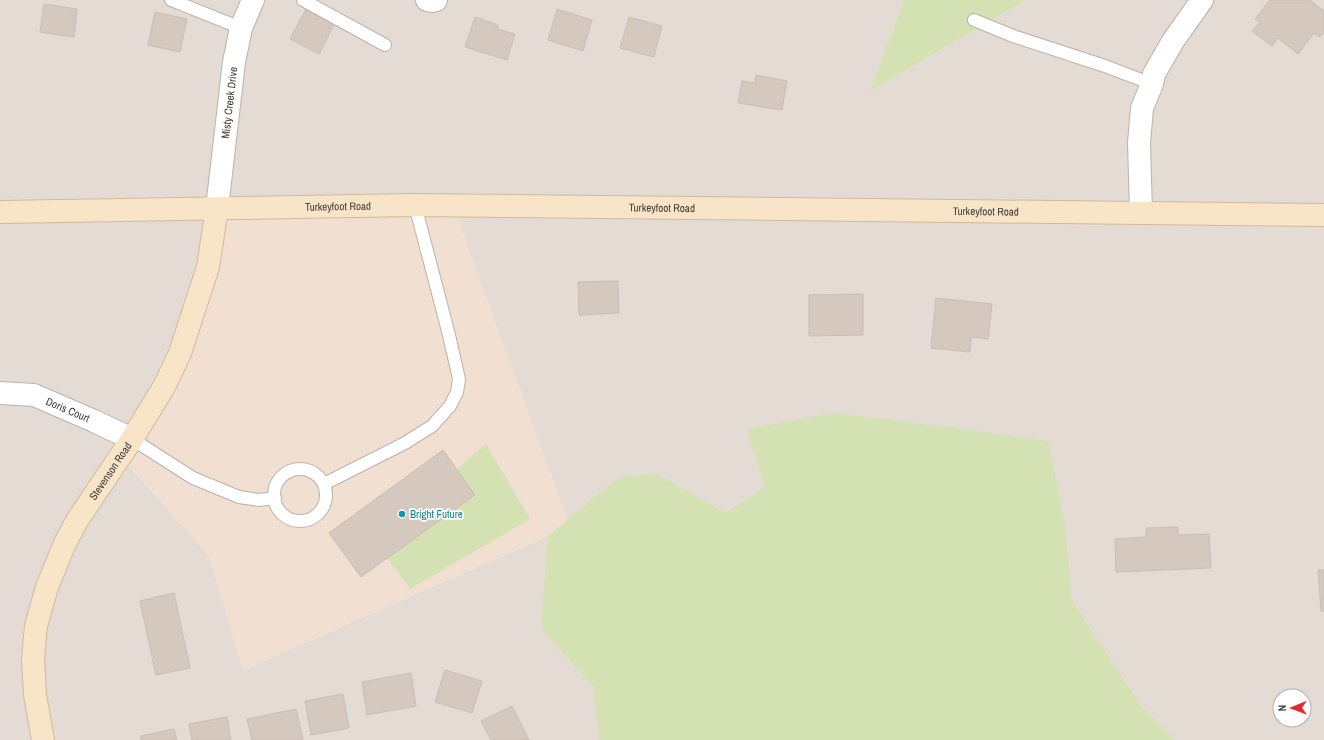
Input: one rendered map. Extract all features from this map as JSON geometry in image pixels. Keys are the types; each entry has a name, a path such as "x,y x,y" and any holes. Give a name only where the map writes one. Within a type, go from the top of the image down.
{"main road":[{"name":"Turkeyfoot Road","path":"0,212 415,205 1324,215"},
{"name":"Stevenson Road","path":"43,740 35,695 33,659 36,626 46,587 65,543 78,519 132,439 165,384 180,352 208,267 217,208"}],"street":[{"name":"Misty Creek Drive","path":"217,208 223,170 234,62 241,28 254,0"},
{"path":"427,0 436,0"},
{"path":"1141,213 1139,143 1142,108 1152,84 1154,74 1173,41 1202,0"},
{"name":"Doris Court","path":"0,393 34,395 132,439"}],"lane":[{"path":"171,0 241,28"},
{"path":"303,0 385,45"},
{"path":"974,20 1012,36 1105,66 1152,84"},
{"path":"324,484 405,443 432,426 450,406 457,392 459,379 451,342 415,205"},
{"path":"132,439 193,478 239,496 259,500 275,498"},
{"path":"297,469 313,472 324,484 326,493 322,510 308,520 298,521 290,519 283,514 277,507 275,498 275,490 283,476 297,469"}],"shaded area":[{"path":"0,0 904,0 870,91 1026,0 1324,0 1324,740 0,740","holes":["567,520 548,536 243,670 209,556"]},
{"path":"453,206 568,520 548,536 243,670 209,556 120,457 165,385 217,208"}],"green space":[{"path":"904,0 1026,0 870,91"},
{"path":"833,413 1048,441 1065,524 1072,601 1143,709 1175,740 599,740 593,686 541,629 548,536 619,477 657,474 725,513 765,487 747,429"},
{"path":"486,444 530,519 410,589 387,558 475,495 457,469"}],"building":[{"path":"1270,0 1310,0 1324,11 1324,32 1320,37 1314,33 1298,54 1278,38 1272,46 1252,31 1260,22 1255,19"},
{"path":"44,4 77,9 74,37 40,32"},
{"path":"306,9 334,24 319,54 290,39"},
{"path":"557,9 592,20 583,51 548,40"},
{"path":"155,12 187,19 180,52 148,45"},
{"path":"475,17 498,25 497,29 515,34 507,60 465,47"},
{"path":"629,17 662,26 654,57 620,48"},
{"path":"756,75 787,81 782,110 738,103 742,81 755,83"},
{"path":"618,281 619,313 579,315 578,282"},
{"path":"863,294 863,335 809,336 809,295"},
{"path":"936,298 992,304 988,339 971,337 970,352 931,348"},
{"name":"Bright Future","path":"443,450 475,495 361,577 329,533"},
{"path":"1178,527 1178,535 1209,534 1211,568 1116,572 1115,539 1146,537 1146,528"},
{"path":"1318,570 1324,570 1324,611 1321,611"},
{"path":"174,593 190,668 156,675 140,601"},
{"path":"445,670 482,681 472,713 435,702"},
{"path":"411,673 416,706 367,715 362,682"},
{"path":"343,694 349,728 311,735 305,701"},
{"path":"512,706 529,740 491,740 481,721"},
{"path":"296,709 303,740 252,740 247,719"},
{"path":"227,717 231,740 192,740 189,724"},
{"path":"174,729 177,740 141,740 141,736"}],"place":[{"name":"Bright Future","path":"402,514"}]}
